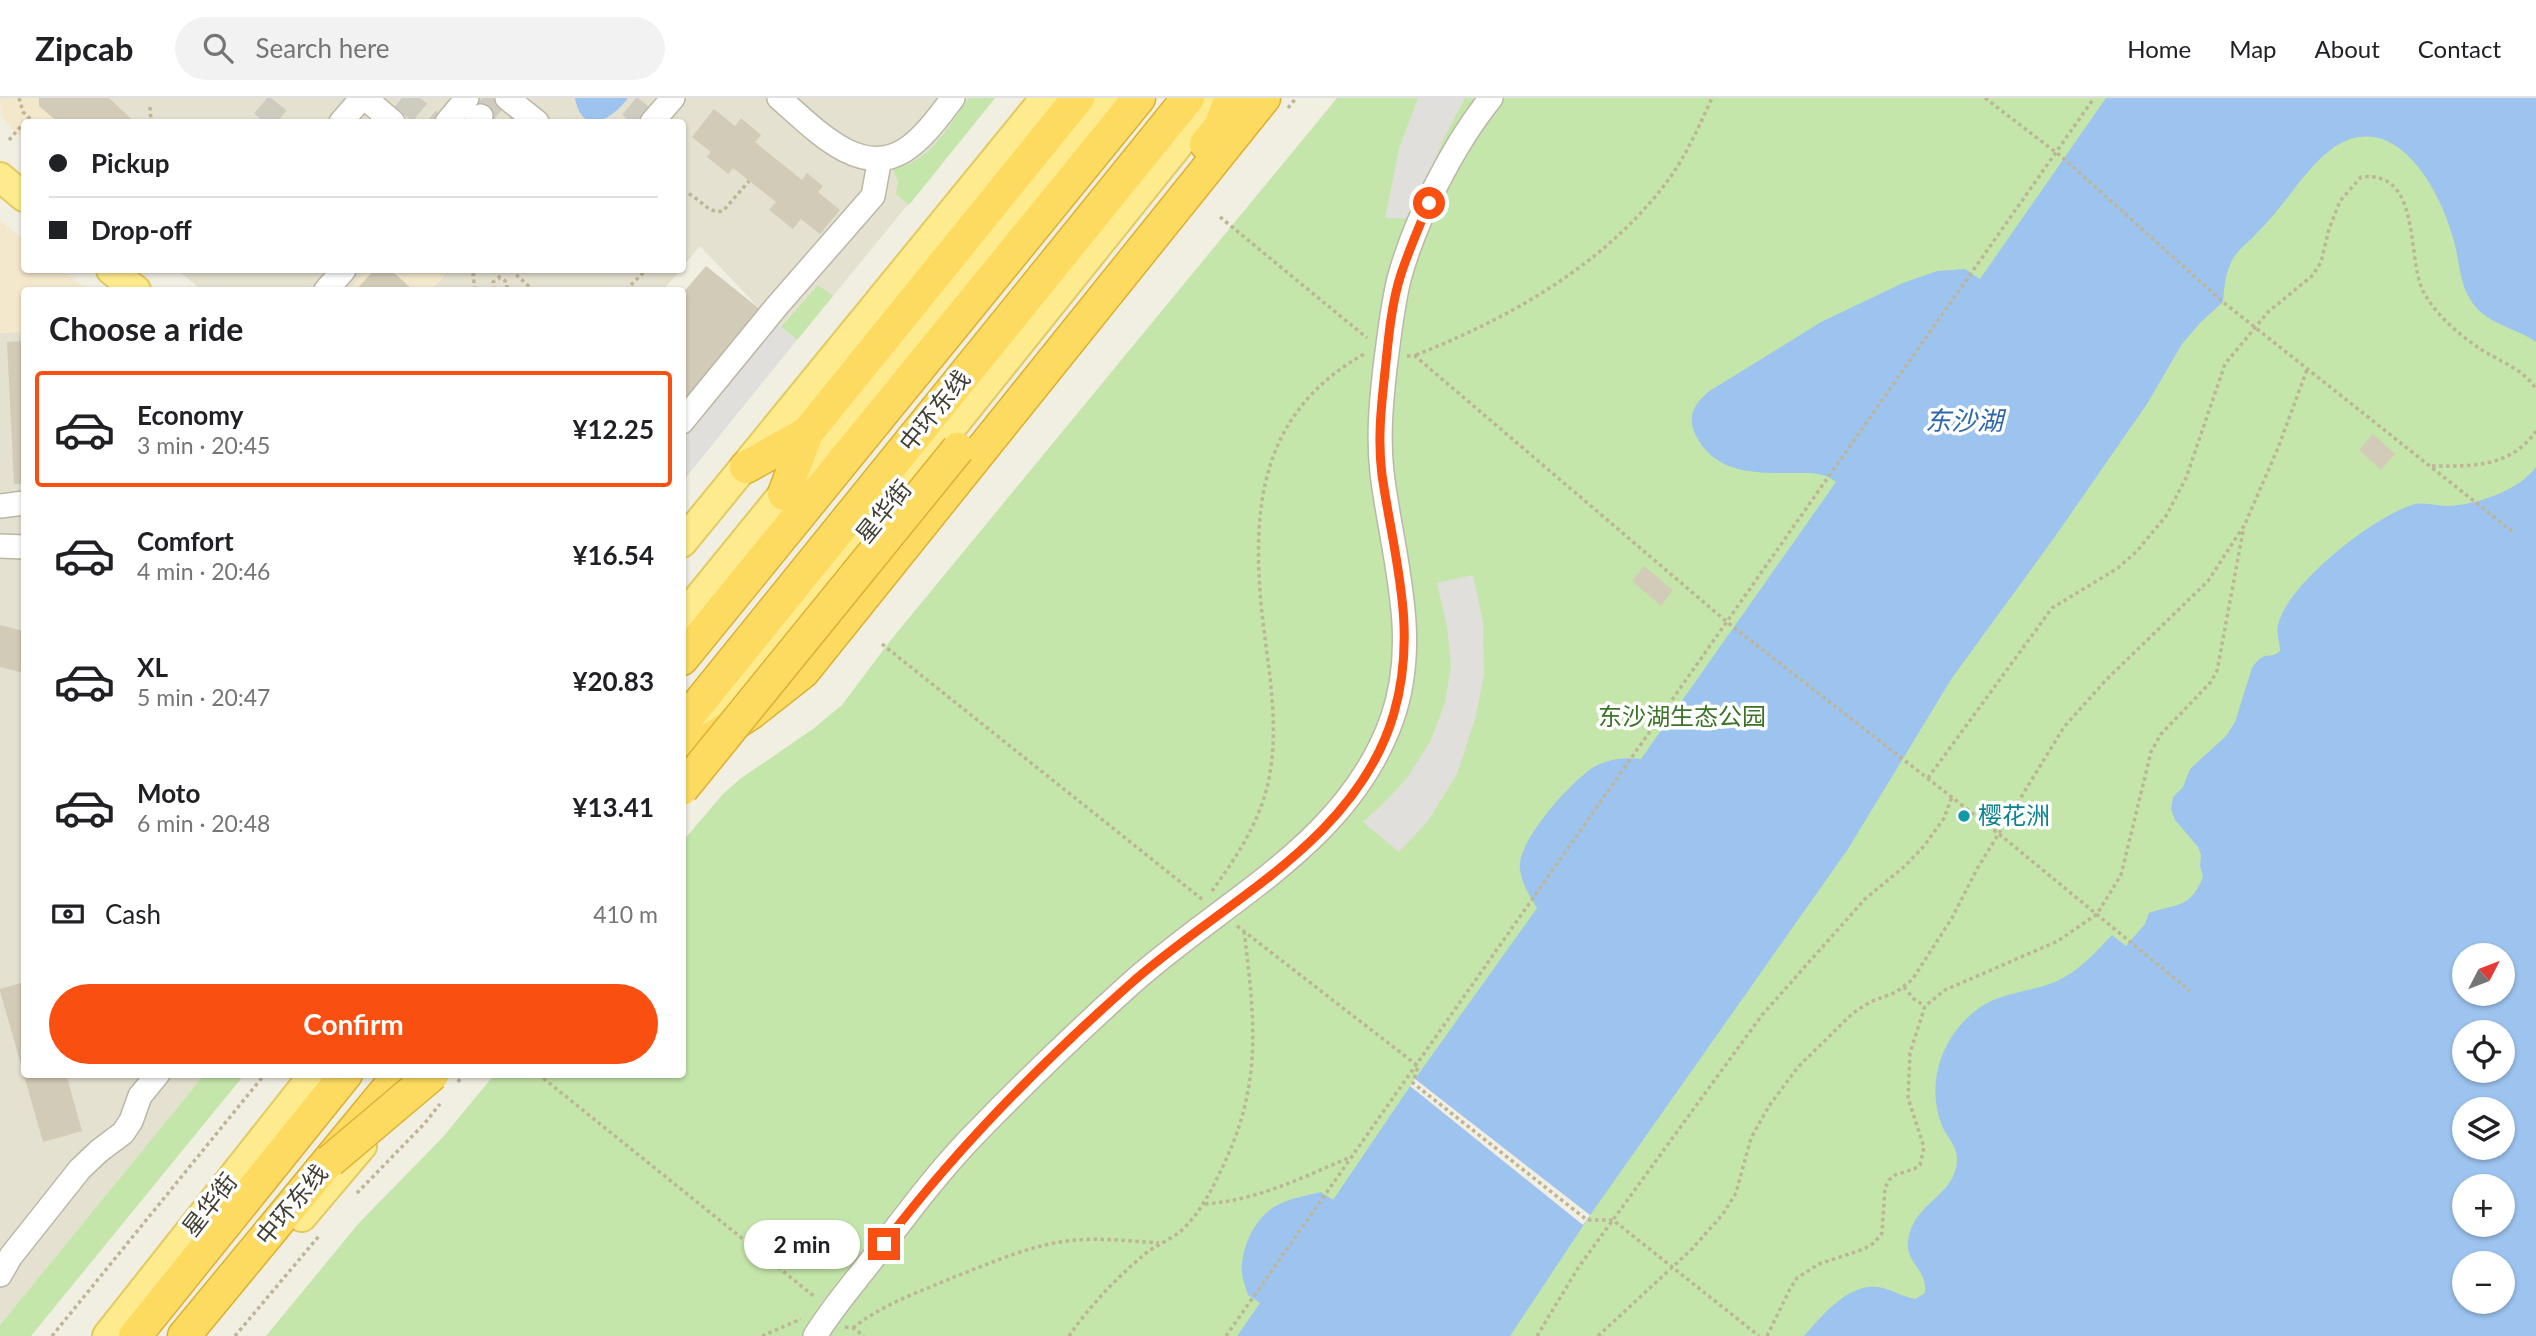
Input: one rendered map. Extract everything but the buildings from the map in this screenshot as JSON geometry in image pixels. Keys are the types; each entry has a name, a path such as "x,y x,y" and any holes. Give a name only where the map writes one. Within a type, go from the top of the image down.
{"highway":[{"path":"784,494 807,433 1078,98"},
{"name":"中环东线","path":"686,654 1139,98"},
{"name":"中环东线","path":"686,746 1188,98"},
{"path":"686,784 1220,127 1231,98"},
{"path":"686,746 751,713 803,672 1264,98"},
{"path":"746,467 807,433"},
{"name":"中环东线","path":"135,1336 343,1078"},
{"name":"中环东线","path":"184,1336 397,1078"},
{"path":"330,1161 443,1088"}],"main road":[{"path":"686,538 1045,98"},
{"path":"686,613 1105,98"},
{"name":"星华街","path":"686,746 1216,98"},
{"path":"0,177 21,195"},
{"path":"115,273 132,287"},
{"name":"星华街","path":"107,1336 311,1078"},
{"path":"201,1336 420,1078"}],"street":[{"path":"344,119 364,98 389,119"},
{"path":"507,98 533,119"},
{"path":"655,119 673,98"},
{"path":"779,98 838,146 865,157 880,158 905,150 947,101"},
{"path":"815,1326 967,1142 1127,986 1167,952 1222,913 1299,852 1332,819 1377,756 1394,715 1405,665 1402,589 1382,474 1378,426 1390,327 1400,277 1413,239 1454,152 1491,98"},
{"path":"686,417 873,195 880,158"},
{"path":"313,287 324,273"},
{"path":"329,287 341,273"},
{"path":"0,506 21,503"},
{"path":"0,546 21,547"},
{"path":"0,1275 11,1256 80,1169 123,1133 131,1121 140,1096 155,1078"}],"path":[{"path":"19,98 20,106 28,118"},
{"path":"882,644 1205,901 1249,834 1270,774 1273,735 1271,683 1258,573 1265,479 1284,428 1303,402 1346,364 1372,349 1387,355 1415,356 1456,340 1541,294 1593,257 1634,220 1669,178 1694,138 1712,98"},
{"path":"1985,98 2062,157 2223,302 2512,532"},
{"path":"1226,1336 1418,1066 2094,98"},
{"path":"150,107 151,119"},
{"path":"9,140 21,126"},
{"path":"1928,778 2052,608 2118,568 2144,543 2166,516 2186,478 2219,374 2255,326 2303,283 2321,262 2334,213 2347,190 2361,177 2379,177 2394,188 2406,203 2417,277 2432,306 2458,332 2526,377 2536,388"},
{"path":"686,192 713,212 719,212 723,211 750,181"},
{"path":"1220,217 1387,355"},
{"path":"496,273 507,282 507,287"},
{"path":"514,273 530,287"},
{"path":"629,287 643,273"},
{"path":"494,287 493,282 500,278"},
{"path":"1415,356 1727,622 1999,834 2190,990"},
{"path":"1598,1336 1671,1266 1692,1250 1723,1214 1736,1193 1751,1138 1769,1105 1798,1067 1853,1013 1904,987 1925,963 2064,727 2106,680 2208,581 2245,523 2278,448 2308,367"},
{"path":"2430,466 2484,465 2510,455 2536,431"},
{"path":"1767,1336 1797,1278 1819,1264 1874,1243 1882,1233 1885,1188 1889,1180 1920,1164 1924,1147 1909,1098 1910,1053 1926,1006 1945,990 2057,941 2097,914 2121,875 2151,752 2161,734 2210,683 2217,671 2245,523"},
{"path":"1537,1336 1578,1268 1762,1015 1865,899 1905,866 1924,846 1944,818 1952,797"},
{"path":"1222,913 1418,1066"},
{"path":"1069,1336 1115,1283 1144,1255 1182,1230 1204,1204 1232,1149 1251,1084 1254,1048 1253,1005 1244,932"},
{"path":"1904,987 1914,999 1926,1006"},
{"path":"1418,1066 1413,1083 1587,1220 1613,1220 1759,1336"},
{"path":"52,1336 262,1078"},
{"path":"543,1078 829,1309 815,1326"},
{"path":"355,1195 425,1123 443,1088"},
{"path":"1204,1204 1233,1202 1264,1194 1355,1155"},
{"path":"235,1336 320,1234"},
{"path":"853,1328 869,1315 909,1296 1012,1254 1064,1241 1096,1238 1161,1243"},
{"path":"762,1336 815,1326 853,1328 864,1336"}],"shaded area":[{"path":"0,98 109,98 132,119 21,119 21,137 1,116"},
{"path":"109,98 995,98 797,340 761,310 700,246 686,263 686,119 132,119"},
{"path":"1418,98 1465,98 1443,140 1424,186 1417,219 1385,218 1399,149"},
{"path":"0,220 21,238 21,273 66,273 84,287 21,287 21,332 0,333"},
{"path":"181,273 364,273 352,287 198,287"},
{"path":"364,273 444,275 434,287 352,287"},
{"path":"441,273 677,273 666,287 434,287 444,276"},
{"path":"761,310 797,340 686,477 686,402"},
{"path":"21,332 21,1078 202,1078 0,1325 0,333"},
{"path":"1473,575 1483,622 1484,675 1475,719 1457,774 1428,821 1399,852 1363,822 1407,778 1430,742 1445,703 1451,666 1447,627 1437,583"}],"green space":[{"path":"969,98 995,98 909,205 896,194 898,182 893,169 918,159 928,151"},
{"name":"东沙湖生态公园","path":"1337,98 2536,98 2536,1336 266,1336 359,1223 443,1137 492,1078 686,1078 686,837 723,794 740,779 813,729 842,705 890,641"},
{"path":"818,285 833,296 797,340 781,327"},
{"path":"202,1078 242,1078 31,1336 0,1336 0,1325"}],"water":[{"path":"575,98 628,98 614,113 603,119 586,119 579,110"},
{"name":"东沙湖","path":"2106,98 2536,98 2536,342 2491,320 2470,299 2448,221 2440,203 2431,185 2405,153 2390,142 2373,137 2354,138 2330,150 2235,256 2227,274 2223,302 2182,344 2147,404 1952,678 1848,849 1593,1211 1510,1336 1237,1336 1260,1303 1248,1295 1242,1265 1246,1245 1260,1219 1274,1207 1291,1199 1321,1192 1333,1200 1537,908 1524,884 1520,869 1521,857 1536,828 1560,798 1594,767 1618,759 1641,759 1836,482 1817,474 1766,473 1725,464 1703,447 1695,434 1692,416 1699,401 1708,392 1821,322 1903,283 1937,271 1965,269 1980,279"},
{"path":"2536,467 2536,1336 1804,1336 1838,1301 1859,1289 1883,1288 1915,1299 1925,1293 1922,1276 1908,1249 1908,1240 1916,1219 1945,1188 1955,1170 1955,1150 1937,1110 1936,1077 1947,1046 1966,1019 1979,1008 1997,999 2063,978 2086,961 2112,935 2126,946 2145,924 2149,913 2181,904 2198,888 2203,877 2201,855 2198,847 2175,820 2171,809 2173,797 2183,787 2190,769 2226,736 2235,722 2252,668 2264,656 2280,651 2278,625 2297,591 2314,572 2355,537 2395,512 2416,504 2449,506 2485,499 2519,483"}],"pier":[{"path":"1415,1079 1590,1215 1583,1225 1410,1086"}],"tunnel":[{"path":"265,119 282,98"},
{"path":"402,98 427,119"},
{"path":"482,98 507,119"},
{"path":"634,119 651,98"}],"place":[{"name":"樱花洲","path":"1964,816"}],"route":[{"path":"884,1244 967,1142 1029,1080 1127,986 1167,952 1255,888 1299,852 1332,819 1377,756 1394,715 1405,665 1402,589 1382,474 1378,426 1390,327 1400,277 1429,203"}]}
